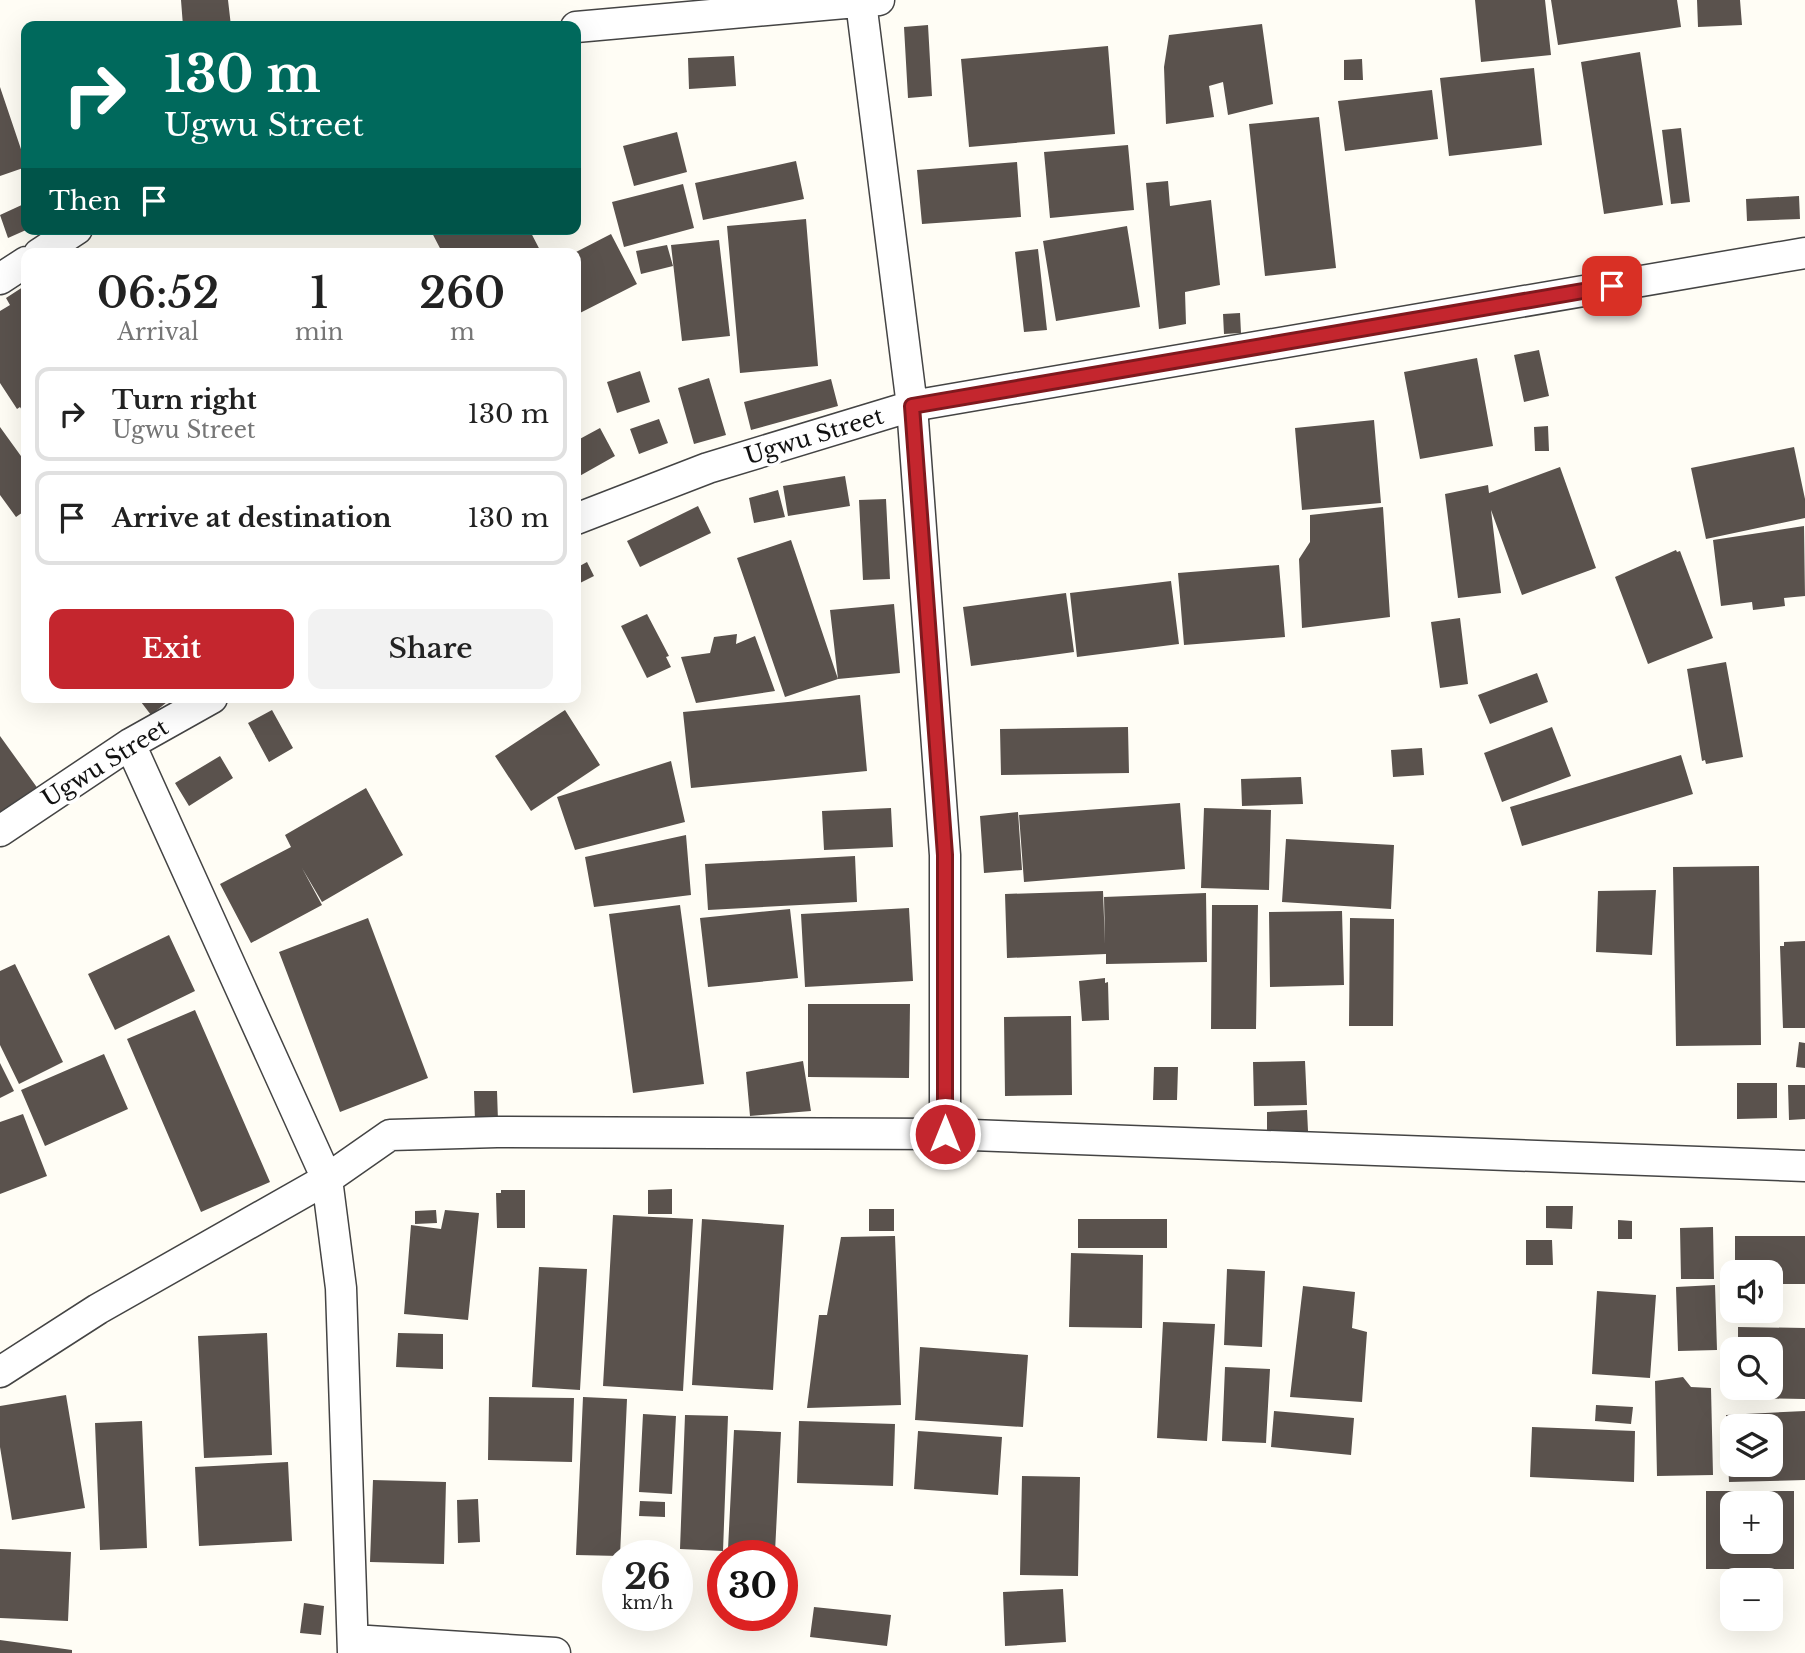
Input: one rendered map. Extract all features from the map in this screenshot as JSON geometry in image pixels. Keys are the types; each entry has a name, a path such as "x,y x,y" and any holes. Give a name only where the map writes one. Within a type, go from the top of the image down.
{"street":[{"path":"581,27 870,1 912,406 945,855 945,1134"},
{"path":"48,248 68,235"},
{"name":"Ugwu Street","path":"581,517 708,468 912,406 1805,253"},
{"path":"0,279 21,265"},
{"name":"Ugwu Street","path":"0,831 130,744 203,703"},
{"path":"130,744 327,1179 341,1288 353,1647 555,1653"},
{"path":"0,1372 98,1309 327,1179 390,1135 497,1132 945,1134 1805,1166"}],"building":[{"path":"181,0 228,0 230,21 183,21"},
{"path":"1475,0 1545,0 1551,55 1481,62"},
{"path":"1551,0 1677,0 1681,27 1558,45"},
{"path":"1697,0 1740,0 1742,25 1698,27"},
{"path":"1262,24 1273,104 1228,115 1223,82 1209,86 1214,117 1166,124 1164,67 1169,35"},
{"path":"928,25 932,96 908,98 904,27"},
{"path":"1108,46 1115,134 969,147 961,59"},
{"path":"1640,52 1663,205 1604,214 1581,62"},
{"path":"734,56 736,86 689,89 688,58"},
{"path":"1362,59 1363,80 1344,80 1344,60"},
{"path":"1534,68 1542,145 1449,156 1440,78"},
{"path":"0,87 21,149 21,169 0,176"},
{"path":"1432,90 1438,139 1345,151 1338,101"},
{"path":"1319,117 1336,268 1265,276 1249,124"},
{"path":"1681,128 1690,202 1671,204 1662,130"},
{"path":"677,132 687,172 634,186 623,146"},
{"path":"1128,145 1134,210 1050,218 1044,152"},
{"path":"796,161 804,199 703,220 695,183"},
{"path":"1017,162 1021,217 922,224 917,170"},
{"path":"1168,181 1170,206 1211,200 1220,285 1185,292 1186,324 1159,329 1146,183"},
{"path":"683,184 694,228 624,247 612,202"},
{"path":"1799,196 1800,219 1747,221 1746,199"},
{"path":"21,205 21,232 8,238 0,215"},
{"path":"806,219 818,366 740,373 727,226"},
{"path":"1127,226 1140,307 1056,321 1043,241"},
{"path":"611,234 637,284 581,312 581,249"},
{"path":"433,235 532,235 539,248 440,248"},
{"path":"719,240 730,336 682,341 671,245"},
{"path":"667,245 673,266 641,274 636,251"},
{"path":"1038,249 1047,330 1024,332 1015,252"},
{"path":"21,288 21,409 17,409 0,383 0,311 10,305 6,298"},
{"path":"1240,313 1241,333 1224,334 1223,314"},
{"path":"1539,350 1549,396 1524,402 1514,355"},
{"path":"1477,358 1493,446 1420,459 1404,372"},
{"path":"640,371 650,402 617,413 607,382"},
{"path":"709,378 726,435 694,444 678,388"},
{"path":"831,379 838,406 751,430 744,402"},
{"path":"659,419 668,443 639,454 630,429"},
{"path":"1374,420 1381,503 1302,510 1295,428"},
{"path":"1548,426 1549,451 1535,451 1534,427"},
{"path":"0,427 21,456 21,514 16,517 0,495"},
{"path":"600,428 615,456 581,475 581,438"},
{"path":"1794,447 1805,499 1805,518 1706,539 1691,468"},
{"path":"1560,467 1596,568 1522,595 1491,510 1501,593 1458,598 1445,494 1488,485 1489,493"},
{"path":"845,476 850,506 788,516 783,486"},
{"path":"778,490 785,517 754,523 749,498"},
{"path":"886,499 890,579 863,580 859,500"},
{"path":"698,506 711,533 640,567 627,541"},
{"path":"1383,507 1390,617 1302,628 1299,559 1310,542 1310,515"},
{"path":"1804,526 1805,596 1784,598 1785,606 1753,610 1752,602 1721,606 1713,540"},
{"path":"791,540 838,679 785,697 737,558"},
{"path":"1676,550 1680,551 1713,638 1648,664 1615,577"},
{"path":"587,562 594,576 581,582 581,565"},
{"path":"1279,565 1285,637 1184,645 1178,573"},
{"path":"1171,581 1179,644 1077,657 1070,593"},
{"path":"1066,593 1074,652 971,666 963,607"},
{"path":"894,604 900,673 838,679 830,610"},
{"path":"647,614 669,656 666,657 671,667 647,678 621,626"},
{"path":"1460,618 1468,684 1440,688 1431,622"},
{"path":"737,634 736,644 755,636 775,691 696,703 681,657 710,653 714,637"},
{"path":"1726,662 1743,757 1706,764 1705,760 1702,761 1687,669"},
{"path":"1537,673 1548,702 1490,724 1478,695"},
{"path":"860,695 867,771 691,788 683,712"},
{"path":"142,703 166,703 151,715"},
{"path":"272,710 293,748 269,762 248,723"},
{"path":"565,710 600,765 531,811 495,756"},
{"path":"1128,727 1129,773 1001,775 1000,729"},
{"path":"1552,727 1571,776 1502,802 1484,753"},
{"path":"0,736 41,793 0,823"},
{"path":"1422,748 1424,775 1393,777 1391,750"},
{"path":"1681,755 1693,794 1522,846 1510,807"},
{"path":"220,756 233,778 189,806 175,783"},
{"path":"671,761 685,822 575,850 557,797"},
{"path":"1301,777 1303,804 1242,806 1241,779"},
{"path":"366,788 403,855 322,902 302,868 322,905 251,943 220,884 291,847 285,835"},
{"path":"1180,803 1185,869 1024,882 1019,815"},
{"path":"891,808 893,847 824,850 822,811"},
{"path":"1204,808 1271,810 1269,890 1201,888"},
{"path":"1018,812 1022,870 984,873 980,816"},
{"path":"686,835 691,895 594,907 585,857"},
{"path":"1286,839 1394,845 1391,909 1282,902"},
{"path":"855,856 857,902 708,910 705,864"},
{"path":"1759,866 1761,1045 1676,1046 1673,867"},
{"path":"1656,890 1652,955 1596,952 1598,891"},
{"path":"1103,891 1105,944 1104,897 1206,893 1207,962 1106,964 1106,954 1007,958 1005,894"},
{"path":"680,905 704,1084 633,1093 609,914"},
{"path":"1212,905 1258,905 1256,1029 1211,1029"},
{"path":"909,908 913,981 805,987 801,914"},
{"path":"790,909 798,978 708,987 700,918"},
{"path":"1342,911 1344,985 1270,987 1269,912"},
{"path":"368,918 428,1078 340,1112 279,952"},
{"path":"1350,918 1394,919 1393,1026 1349,1026"},
{"path":"169,935 195,991 115,1030 88,974"},
{"path":"1805,941 1805,1028 1783,1028 1780,946 1784,946 1784,942"},
{"path":"15,964 63,1062 19,1084 0,1045 0,971"},
{"path":"1105,978 1105,983 1108,982 1109,1020 1082,1021 1079,981"},
{"path":"808,1004 910,1004 909,1078 808,1077"},
{"path":"195,1010 270,1182 201,1212 127,1039"},
{"path":"1071,1016 1072,1095 1005,1096 1004,1017"},
{"path":"1799,1042 1805,1043 1805,1068 1796,1067"},
{"path":"104,1054 128,1109 45,1146 21,1090"},
{"path":"803,1061 811,1111 750,1116 746,1072"},
{"path":"1305,1061 1307,1105 1254,1106 1253,1062"},
{"path":"0,1063 14,1091 0,1098"},
{"path":"1154,1067 1178,1067 1177,1100 1153,1100"},
{"path":"1737,1083 1777,1083 1777,1118 1737,1119"},
{"path":"1788,1085 1805,1085 1805,1119 1789,1120"},
{"path":"474,1091 497,1091 498,1121 475,1121"},
{"path":"1307,1110 1308,1131 1267,1133 1267,1112"},
{"path":"23,1114 47,1176 0,1194 0,1122"},
{"path":"672,1189 672,1214 648,1214 648,1190"},
{"path":"501,1190 525,1190 525,1228 497,1228 496,1193 501,1193"},
{"path":"1546,1206 1573,1206 1572,1229 1546,1228"},
{"path":"869,1209 894,1209 894,1231 869,1231"},
{"path":"436,1210 437,1223 415,1224 415,1211"},
{"path":"445,1210 479,1213 468,1320 404,1314 411,1225 441,1229"},
{"path":"613,1215 693,1219 683,1391 603,1386"},
{"path":"702,1219 784,1225 773,1390 692,1385"},
{"path":"1078,1219 1167,1219 1167,1248 1078,1248"},
{"path":"1618,1220 1632,1221 1632,1239 1618,1239"},
{"path":"1713,1227 1714,1279 1681,1279 1680,1228"},
{"path":"895,1236 901,1405 807,1408 819,1315 827,1315 841,1237"},
{"path":"1735,1236 1805,1236 1805,1284 1783,1284 1783,1260 1735,1260"},
{"path":"1526,1240 1552,1240 1553,1265 1526,1265"},
{"path":"1071,1253 1143,1255 1142,1328 1069,1327"},
{"path":"539,1267 587,1269 580,1390 532,1387"},
{"path":"1227,1269 1265,1271 1262,1347 1224,1345"},
{"path":"1715,1285 1717,1350 1678,1351 1676,1287"},
{"path":"1303,1286 1355,1292 1352,1328 1367,1332 1362,1402 1290,1397"},
{"path":"1597,1291 1656,1295 1650,1378 1592,1374"},
{"path":"1163,1322 1215,1324 1207,1441 1157,1438"},
{"path":"1738,1327 1805,1328 1805,1399 1783,1399 1783,1337 1738,1337"},
{"path":"267,1333 272,1455 204,1458 198,1336"},
{"path":"398,1333 443,1334 443,1369 396,1367"},
{"path":"920,1347 1028,1355 1023,1427 915,1420"},
{"path":"1225,1367 1270,1369 1266,1443 1222,1441"},
{"path":"1683,1377 1691,1387 1711,1388 1713,1475 1657,1476 1655,1381"},
{"path":"66,1395 85,1508 12,1520 0,1447 0,1406"},
{"path":"489,1397 574,1398 572,1462 488,1460"},
{"path":"583,1397 627,1399 621,1540 602,1540 602,1556 576,1555"},
{"path":"1596,1405 1633,1407 1631,1424 1595,1421"},
{"path":"1274,1411 1354,1418 1351,1455 1271,1447"},
{"path":"1805,1411 1805,1480 1729,1482 1729,1477 1783,1477 1783,1414 1746,1414"},
{"path":"643,1414 676,1416 672,1494 639,1492"},
{"path":"685,1415 728,1416 723,1540 707,1540 707,1550 693,1550 693,1540 680,1540"},
{"path":"142,1421 147,1548 100,1550 95,1423"},
{"path":"799,1421 895,1424 893,1486 797,1483"},
{"path":"1532,1427 1635,1431 1634,1482 1530,1477"},
{"path":"734,1430 781,1432 776,1540 728,1540"},
{"path":"918,1431 1002,1437 998,1495 914,1489"},
{"path":"288,1462 292,1541 199,1546 195,1467"},
{"path":"1022,1476 1080,1477 1078,1576 1020,1575"},
{"path":"373,1480 446,1482 444,1564 370,1562"},
{"path":"1706,1491 1720,1491 1720,1554 1783,1554 1783,1491 1794,1491 1794,1569 1706,1569"},
{"path":"478,1499 480,1542 458,1543 457,1500"},
{"path":"640,1501 665,1502 665,1517 639,1516"},
{"path":"0,1549 71,1552 68,1621 0,1618"},
{"path":"1063,1589 1066,1642 1005,1646 1003,1592"},
{"path":"304,1603 324,1606 321,1635 300,1633"},
{"path":"814,1607 891,1615 887,1646 810,1637"},
{"path":"0,1640 72,1650 72,1653 0,1653"}],"route":[{"path":"945,1134 945,855 912,406 1612,286"}]}
